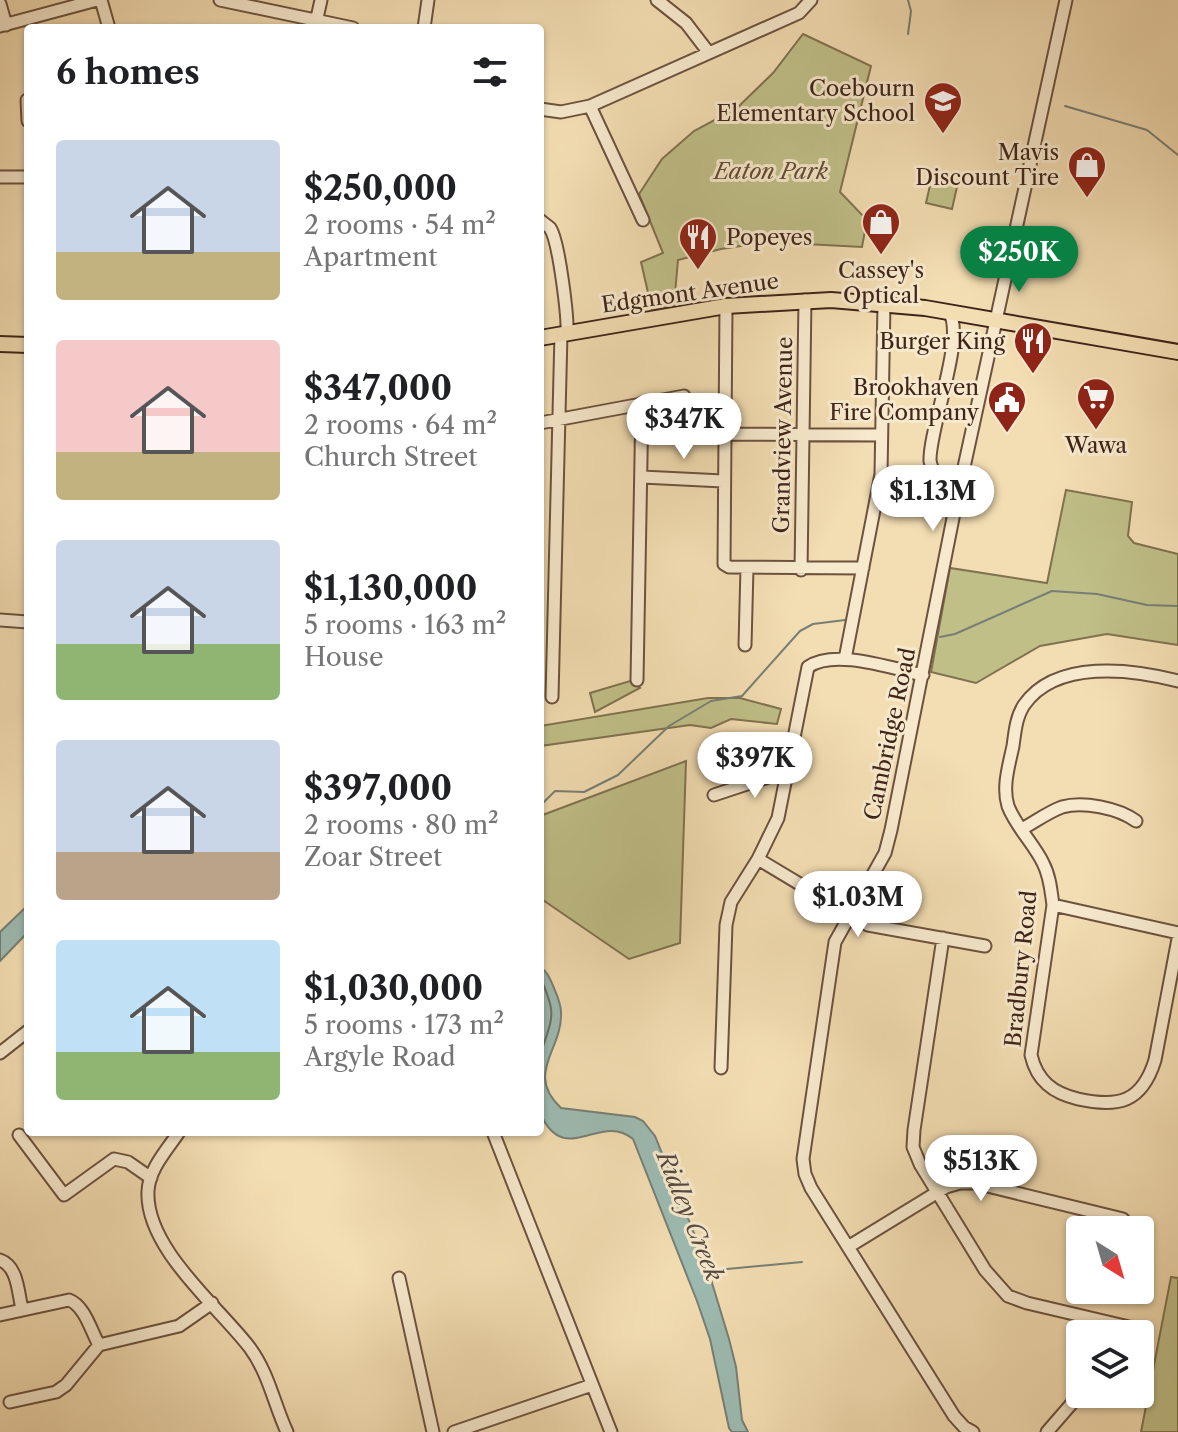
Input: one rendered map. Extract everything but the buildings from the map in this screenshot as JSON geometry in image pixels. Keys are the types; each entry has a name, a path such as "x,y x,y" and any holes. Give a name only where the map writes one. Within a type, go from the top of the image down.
{"main road":[{"name":"Edgmont Avenue","path":"544,337 726,306 805,300 884,303 949,312 1178,352"},
{"path":"0,344 24,345"}],"street":[{"path":"0,4 3,26 99,0 108,24"},
{"path":"220,0 312,24"},
{"path":"316,24 321,0"},
{"path":"425,24 428,0"},
{"path":"657,0 686,23 709,53"},
{"path":"544,110 561,112 590,106 799,13 811,0"},
{"name":"Cambridge Road","path":"973,1432 954,1416 848,1247 808,1181 803,1159 832,956 838,933 885,853 954,513 1066,0"},
{"path":"590,106 643,220"},
{"path":"0,177 24,177"},
{"path":"544,223 550,228 568,310 559,419 552,697"},
{"name":"Grandview Avenue","path":"801,570 805,300"},
{"path":"845,659 881,474 884,303"},
{"path":"726,306 724,564 729,567 801,570 863,568"},
{"path":"949,312 954,324 948,372 930,461 954,513"},
{"path":"544,422 684,396"},
{"path":"637,680 642,403"},
{"path":"725,434 881,435"},
{"path":"642,477 723,481"},
{"path":"745,645 747,568"},
{"path":"0,620 24,622"},
{"path":"721,1068 727,915 731,902 758,859 778,818 804,679 811,665 845,659 923,675"},
{"name":"Bradbury Road","path":"1178,681 1125,670 1065,677 1037,693 1025,704 1018,717 1006,782 1009,808 1044,865 1051,884 1053,905 1031,1055 1035,1072 1050,1089 1105,1105 1122,1101 1139,1091 1149,1079 1155,1060 1178,936"},
{"path":"714,795 786,771"},
{"path":"1022,829 1055,810 1072,806 1112,810 1128,814 1136,821"},
{"path":"758,859 868,925 985,946"},
{"path":"1053,905 1178,936"},
{"path":"943,938 913,1139 915,1155 985,1270 1008,1296 1079,1320"},
{"path":"0,1053 24,1034"},
{"path":"19,1135 64,1195 114,1159 128,1162 151,1178"},
{"path":"176,1136 153,1170 148,1191 150,1214 176,1262 265,1371 287,1432"},
{"path":"495,1136 611,1432"},
{"path":"848,1247 953,1184 975,1183 1111,1216"},
{"path":"0,1260 13,1268 22,1309"},
{"path":"399,1278 433,1432"},
{"path":"0,1315 69,1300 75,1302 99,1345"},
{"path":"10,1402 56,1392 66,1385 99,1345 179,1326 212,1303"},
{"path":"454,1432 592,1385"},
{"path":"1047,1432 1068,1408"}],"green space":[{"name":"Eaton Park","path":"803,34 871,66 840,192 867,220 862,247 767,242 678,260 674,305 652,310 641,262 663,253 639,194 662,159 694,131 737,108 773,73"},
{"path":"933,172 959,178 952,209 926,203"},
{"path":"1066,490 1132,502 1128,536 1134,543 1178,554 1178,645 1107,634 1040,646 976,683 931,672 950,568 1047,583"},
{"path":"630,681 640,688 595,712 590,693"},
{"path":"708,698 740,698 781,709 777,724 731,719 711,728 690,725 544,745 544,725"},
{"path":"686,761 680,943 629,959 544,901 544,814"},
{"path":"1171,1277 1178,1278 1178,1432 1141,1432 1146,1408 1154,1408 1154,1365"}],"water":[{"path":"24,909 24,936 0,961 0,932"},
{"path":"544,970 561,1009 557,1038 545,1072 550,1095 561,1108 635,1117 643,1121 655,1136 706,1263 736,1367 742,1420 748,1432 732,1432 729,1428 710,1339 633,1139 621,1132 608,1131 572,1138 560,1137 544,1119"}],"waterway":[{"path":"908,0 911,11 908,34"},
{"path":"1065,106 1147,130 1178,155"},
{"path":"940,637 955,634 1052,591 1097,594 1147,605 1178,606"},
{"path":"544,802 555,791 584,792 618,775 669,726 711,701 742,696 800,631 813,624 845,620"},
{"name":"Ridley Creek","path":"706,1271 802,1262"}],"place":[{"name":"Coebourn Elementary School","path":"943,135"},
{"name":"Mavis Discount Tire","path":"1087,199"},
{"name":"Cassey's Optical","path":"881,256"},
{"name":"Popeyes","path":"698,271"},
{"name":"Burger King","path":"1033,375"},
{"name":"Wawa","path":"1096,431"},
{"name":"Brookhaven Fire Company","path":"1007,434"}]}
